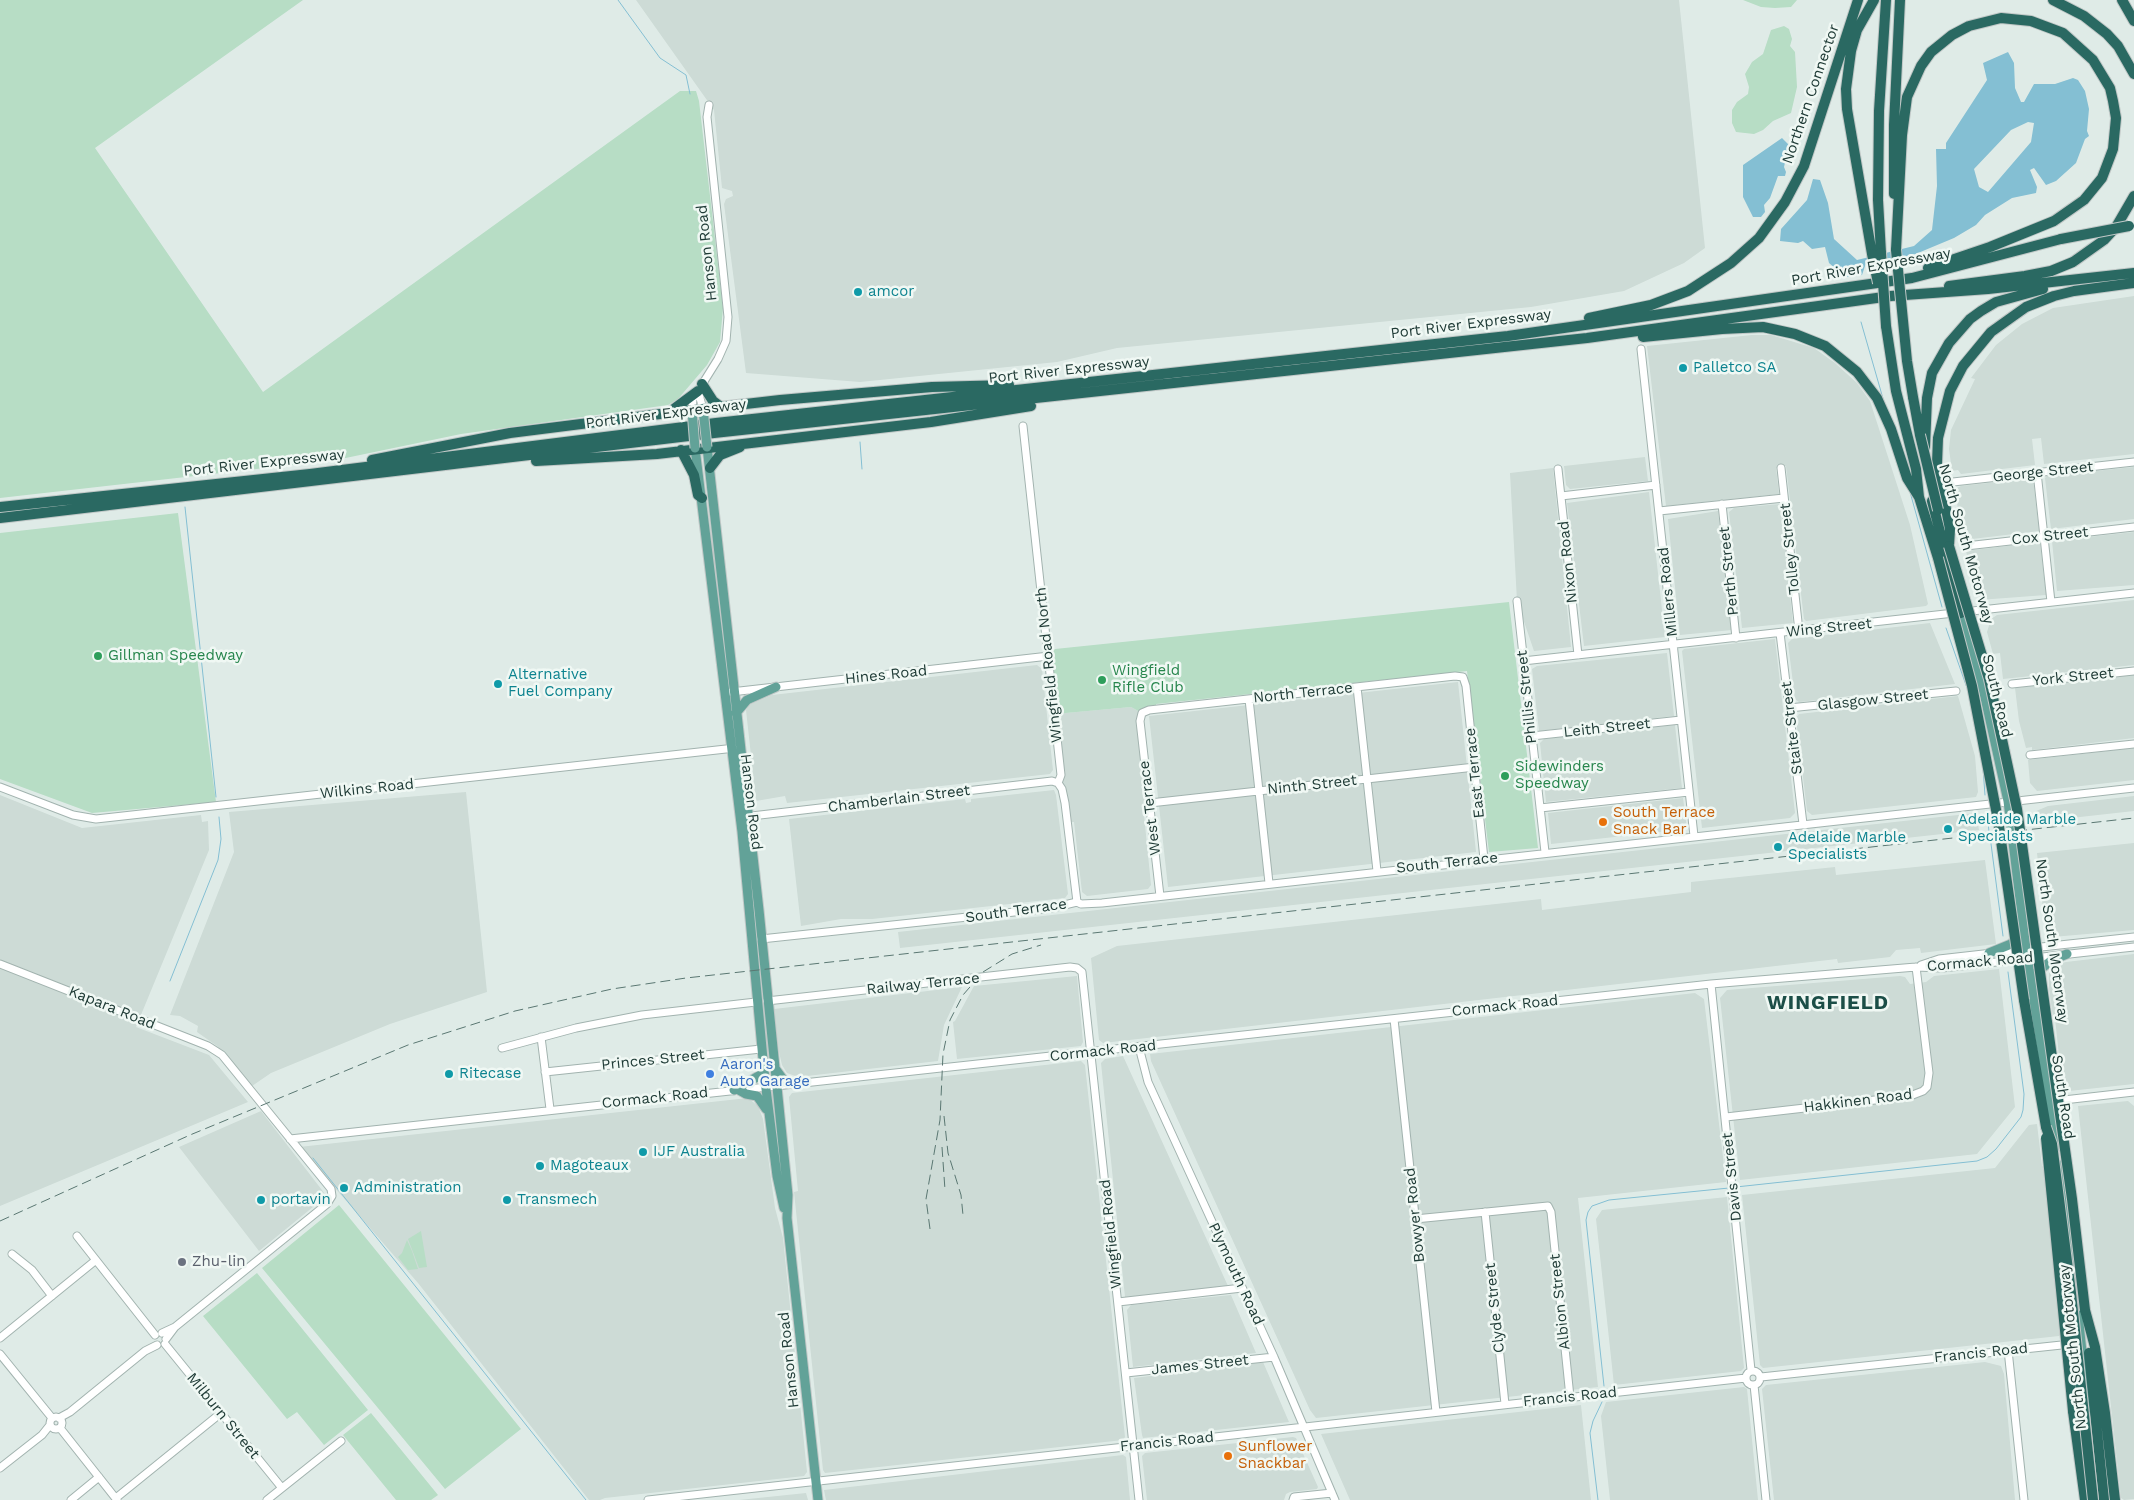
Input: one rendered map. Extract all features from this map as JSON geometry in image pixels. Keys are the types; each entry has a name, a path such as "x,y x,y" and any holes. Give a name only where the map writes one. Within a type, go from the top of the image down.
{"highway":[{"name":"Northern Connector","path":"1535,332 1651,305 1688,291 1719,272 1745,252 1775,218 1785,202 1814,140 1858,0"},
{"path":"1874,0 1857,30 1851,51 1846,89 1848,115 1876,253"},
{"path":"1876,253 1879,111 1886,0"},
{"path":"1896,250 1893,154 1900,0"},
{"path":"2054,0 2084,16 2107,34 2118,46 2134,74"},
{"path":"2122,0 2134,21"},
{"path":"1889,280 1955,260 2054,221 2074,209 2094,189 2108,164 2113,149 2116,118 2110,88 2102,73 2078,44 2047,25 2017,18 2001,18 1969,26 1952,34 1931,52 1921,66 1907,97 1902,136 1896,250"},
{"path":"1891,296 1926,289 2025,276 2066,265 2086,254 2104,240 2116,227 2134,196"},
{"name":"Port River Expressway","path":"0,507 310,474 688,426 1118,380 1535,332 1947,270 2061,239 2131,226"},
{"name":"North South Motorway","path":"1896,250 1907,361 1913,397 1938,510 1989,679 2012,780 2072,1200 2104,1500"},
{"name":"North South Motorway","path":"1876,253 1896,391 1916,469 1919,497 1949,596 1975,705 1998,820 2023,990 2046,1127 2052,1144 2069,1274 2094,1500"},
{"path":"1961,613 1937,524 1926,460 1926,398 1932,373 1948,343 1970,319 1996,302 2023,293 2100,277 2134,273"},
{"name":"Port River Expressway","path":"0,518 714,433 1111,392 1587,338 1891,296 1988,289 2100,277"},
{"path":"1949,546 1950,529 1937,464 1942,417 1950,391 1963,366 1980,344 2009,318 2026,307 2054,296 2074,291 2134,283"},
{"path":"1587,338 1647,337 1722,329 1763,327 1795,334 1818,343 1836,354 1857,372 1877,398 1891,429 1907,478 1919,497"},
{"path":"310,474 428,448 510,433 692,410 932,387 1118,380"},
{"path":"668,413 700,387 721,407"},
{"path":"493,460 508,462 615,457 681,450 931,422 1111,392"},
{"path":"710,468 720,455 755,441"},
{"path":"681,450 694,475 698,496 702,498"},
{"path":"2046,1127 2046,1150 2073,1411 2086,1500"},
{"path":"2085,1310 2095,1347 2115,1500"}],"main road":[{"name":"Hanson Road","path":"703,409 736,713 735,748"},
{"name":"Hanson Road","path":"692,410 724,693 735,748 761,939 788,1195 787,1218"},
{"name":"South Road","path":"1961,613 1984,693 2008,801 2026,954 2068,1220 2099,1500"},
{"path":"736,713 747,700 776,687"},
{"name":"Hanson Road","path":"744,817 756,1002 777,1176 787,1218 818,1500"},
{"path":"752,927 761,939"},
{"path":"1990,953 2011,944 2023,931"},
{"path":"2030,978 2043,965 2067,954"},
{"path":"774,1067 785,1082 798,1085"},
{"path":"736,1090 764,1073"},
{"path":"778,1104 780,1092 798,1085"},
{"path":"736,1090 757,1096 769,1114"}],"street":[{"name":"Hanson Road","path":"692,410 693,399 718,359 726,341 728,316 706,117 709,105"},
{"name":"Millers Road","path":"1641,349 1694,836"},
{"name":"Hanson Road","path":"700,387 703,409"},
{"name":"Wingfield Road North","path":"1023,426 1061,776 1058,784 1062,789 1065,803 1077,902"},
{"name":"George Street","path":"1953,482 2134,462"},
{"name":"Tolley Street","path":"1781,468 1799,631"},
{"name":"Nixon Road","path":"1558,469 1578,655"},
{"path":"2037,472 2051,602"},
{"path":"1561,496 1656,485"},
{"path":"1659,511 1784,498"},
{"name":"Perth Street","path":"1722,504 1736,638"},
{"name":"Cox Street","path":"1966,546 2134,527"},
{"name":"Wing Street","path":"1524,661 2134,593"},
{"name":"Phillis Street","path":"1517,601 1545,852"},
{"name":"Staite Street","path":"1780,633 1803,824"},
{"name":"Hines Road","path":"724,693 1049,656"},
{"name":"York Street","path":"2012,684 2134,671"},
{"name":"North Terrace","path":"1140,721 1142,713 1149,710 1459,676 1465,680 1466,686"},
{"name":"East Terrace","path":"1466,686 1484,859"},
{"path":"1357,687 1377,871"},
{"name":"Glasgow Street","path":"1789,708 1956,691"},
{"path":"1249,699 1268,883"},
{"name":"Leith Street","path":"1532,736 1681,720"},
{"name":"West Terrace","path":"1140,721 1160,896"},
{"path":"2030,755 2134,744"},
{"name":"Wilkins Road","path":"0,787 73,816 96,819 735,748"},
{"name":"Ninth Street","path":"1150,803 1474,767"},
{"name":"Chamberlain Street","path":"744,817 1052,781 1058,784"},
{"name":"South Terrace","path":"761,939 1052,908 1077,902 1088,904 2134,788"},
{"path":"1540,808 1689,792"},
{"name":"Cormack Road","path":"290,1139 550,1109 798,1085 1711,984 1916,966 1942,968 2134,937"},
{"path":"2107,940 2108,950"},
{"name":"Cormack Road","path":"1916,966 1939,959 1990,953 2067,954 2134,947"},
{"name":"Kapara Road","path":"0,964 208,1046 222,1055 290,1139"},
{"name":"Hakkinen Road","path":"1726,1116 1910,1096 1924,1091 1927,1087 1929,1073 1916,966"},
{"name":"Railway Terrace","path":"767,1001 1070,968 1080,969"},
{"name":"Wingfield Road","path":"1080,969 1084,976 1139,1500"},
{"name":"Davis Street","path":"1711,984 1751,1370"},
{"path":"502,1048 541,1037 642,1016 756,1002"},
{"name":"Bowyer Road","path":"1394,1019 1436,1412"},
{"path":"541,1037 550,1109"},
{"name":"Plymouth Road","path":"1139,1047 1146,1077 1274,1357 1333,1496"},
{"name":"Princes Street","path":"545,1072 761,1048"},
{"path":"2049,1101 2134,1092"},
{"path":"0,1468 331,1200 331,1189 290,1139"},
{"name":"Albion Street","path":"1485,1212 1548,1206 1551,1212 1570,1397"},
{"path":"1415,1219 1485,1212"},
{"name":"Clyde Street","path":"1485,1212 1505,1404"},
{"name":"Milburn Street","path":"77,1236 282,1488"},
{"path":"12,1254 32,1270 52,1296"},
{"path":"0,1338 96,1260"},
{"path":"1118,1302 1242,1288"},
{"name":"Francis Road","path":"1760,1377 2008,1350 2082,1344"},
{"path":"2008,1350 2024,1500"},
{"path":"0,1354 117,1499 221,1413"},
{"name":"James Street","path":"1126,1374 1274,1357"},
{"path":"1751,1370 1758,1372 1760,1377 1758,1383 1754,1385 1747,1382 1746,1378 1747,1373 1751,1370"},
{"name":"Francis Road","path":"648,1500 1746,1378"},
{"path":"1754,1385 1766,1500"},
{"path":"267,1500 341,1441"},
{"path":"71,1500 99,1477"},
{"path":"1293,1500 1294,1497 1333,1496"}],"shaded area":[{"path":"636,0 1679,0 1705,248 1684,263 1624,291 1531,307 1117,348 1057,362 860,382 746,373 724,204 726,199 733,196 732,191 722,188 714,110"},
{"path":"2134,296 2134,454 2044,464 2041,438 2032,439 2035,465 1961,474 1958,470 1952,471 1949,449 1951,430 1975,379 1971,378 1996,345 2022,324 2053,308"},
{"path":"1752,335 1771,335 1814,348 1835,363 1857,383 1870,401 1910,525 1928,604 1926,606 1806,621 1804,619 1786,466 1776,468 1779,494 1666,506 1647,346"},
{"path":"1645,457 1648,481 1570,489 1566,485 1564,466"},
{"path":"2134,467 2134,519 2051,529 2045,478 2047,476"},
{"path":"1553,468 1571,647 1534,651 1517,601 1510,473"},
{"path":"2033,478 2039,531 1972,539 1967,535 1962,536 1955,489 1961,486"},
{"path":"1649,492 1665,637 1584,646 1567,503"},
{"path":"1780,504 1793,623 1742,628 1729,512 1734,508"},
{"path":"1718,511 1732,630 1680,635 1668,519"},
{"path":"2134,532 2134,585 2057,591 2052,541"},
{"path":"2040,542 2046,595 1979,600 1977,576 1972,576 1966,551"},
{"path":"2134,600 2134,665 2003,679 2000,653 1993,654 1987,632 1991,619 1997,615"},
{"path":"1930,623 1955,684 1799,702 1795,699 1788,643 1792,639"},
{"path":"1775,639 1795,813 1790,818 1702,828 1682,651 1684,649"},
{"path":"1667,653 1674,716 1539,731 1532,669 1537,666"},
{"path":"1037,665 1042,669 1053,770 1050,774 787,803 785,796 756,801 746,710 749,705 772,695"},
{"path":"2134,675 2134,738 2032,750 2032,747 2026,748 2019,721 2015,688"},
{"path":"1458,682 1476,852 1168,887 1149,716"},
{"path":"1958,696 1975,756 1978,792 1976,797 1812,815 1807,811 1796,718 1799,714"},
{"path":"1131,707 1142,713 1151,813 1144,815 1151,885 1148,889 1087,896 1082,892 1074,822 1067,822 1055,714"},
{"path":"1675,725 1682,788 1546,802 1540,743 1544,739"},
{"path":"2134,748 2134,780 2037,791 2030,783 2028,760"},
{"path":"1054,790 1068,894 1065,898 872,919 841,919 801,926 789,819 965,799 966,803 971,802 971,799"},
{"path":"466,792 487,992 390,1024 271,1073 252,1086 217,1046 197,1032 198,1026 180,1016 170,1015 234,852 229,812"},
{"path":"0,795 82,828 201,815 202,822 208,821 209,850 136,1027 209,1055 248,1102 0,1206"},
{"path":"2134,796 2134,811 2035,822 2034,812 2048,806"},
{"path":"1683,798 1687,829 1551,844 1548,813"},
{"path":"1976,813 1979,830 900,948 898,932"},
{"path":"2134,843 2134,930 2052,937 2044,919 2037,853"},
{"path":"1985,860 1996,944 1921,953 1920,948 1896,950 1890,957 1838,963 1837,959 1103,1043 1099,1040 1091,958 1117,946 1541,899 1542,910 1691,892 1691,882 1835,867 1836,875"},
{"path":"2134,954 2134,1084 2069,1091 2062,1084 2055,1018 2053,1017 2049,989 2049,973 2056,965 2066,962"},
{"path":"1999,969 2015,1107 1977,1154 1740,1180 1720,998 1727,990 1900,976 1905,977 1910,984 1926,982 1934,976"},
{"path":"1077,976 1083,1042 1081,1046 957,1059 953,1022 974,986"},
{"path":"962,987 944,1025 938,1061 798,1077 787,1073 782,1065 774,1009"},
{"path":"1695,993 1704,999 1726,1182 1578,1198 1598,1387 1316,1418 1310,1410 1151,1061 1150,1054"},
{"path":"1123,1056 1228,1286 1125,1297 1101,1063 1105,1059"},
{"path":"1081,1061 1085,1065 1125,1437 1123,1440 825,1473 823,1470 794,1192 798,1191 789,1097 792,1093"},
{"path":"748,1098 758,1106 763,1119 775,1208 783,1238 807,1472 804,1476 600,1500 589,1500 418,1283 299,1147"},
{"path":"2128,1101 2134,1106 2134,1499 2124,1500 2121,1498 2078,1106"},
{"path":"261,1111 325,1194 324,1198 259,1251 179,1147"},
{"path":"2037,1124 2042,1166 2044,1167 2061,1333 2059,1336 1763,1368 1760,1365 1742,1195 1995,1168 2029,1125"},
{"path":"1727,1197 1744,1368 1741,1371 1614,1385 1596,1219 1602,1210"},
{"path":"1231,1295 1256,1353 1133,1367 1127,1310 1131,1305"},
{"path":"1263,1362 1289,1422 1143,1438 1134,1378"},
{"path":"1985,1362 2001,1366 2004,1374 2015,1500 1774,1500 1762,1389 1766,1385"},
{"path":"1744,1387 1747,1389 1758,1500 1610,1500 1601,1416 1606,1402"},
{"path":"1581,1405 1591,1500 1350,1500 1321,1434"},
{"path":"1296,1438 1318,1487 1317,1489 1290,1492 1286,1494 1284,1500 1147,1500 1142,1456 1145,1453"},
{"path":"1123,1455 1126,1457 1130,1500 826,1500 824,1490"},
{"path":"806,1493 808,1500 739,1500"}],"green space":[{"path":"0,0 303,0 95,148 263,392 680,91 696,91 699,101 723,308 720,342 707,365 678,399 668,405 461,434 336,460 0,498"},
{"path":"1743,0 1797,0 1791,7 1775,8 1761,7"},
{"path":"1784,26 1789,29 1792,39 1790,46 1795,52 1797,87 1791,113 1773,121 1763,130 1754,134 1736,132 1732,123 1732,110 1737,102 1748,94 1749,87 1745,74 1752,62 1763,54 1771,30"},
{"name":"Gillman Speedway","path":"178,513 216,802 92,813 0,779 0,533"},
{"name":"Sidewinders Speedway","path":"1509,602 1538,848 1489,852 1467,671 1156,704 1156,709 1142,713 1131,707 1055,714 1049,656 1055,649"},
{"path":"339,1205 521,1429 445,1489 262,1268"},
{"path":"421,1231 427,1267 419,1268 408,1239"},
{"path":"407,1240 418,1269 408,1270 398,1257 402,1253"},
{"path":"257,1273 368,1410 324,1445 297,1412 287,1419 203,1316"},
{"path":"371,1413 438,1495 431,1500 396,1500 343,1435"}],"water":[{"path":"2008,52 2014,63 2015,88 2021,102 2024,102 2034,84 2055,84 2073,78 2078,80 2085,91 2089,109 2087,131 2089,136 2085,139 2076,163 2056,181 2046,185 2034,168 2030,170 2037,187 2036,193 2012,198 1985,215 1976,225 1954,238 1906,258 1866,263 1862,275 1848,277 1836,269 1829,263 1825,247 1812,249 1803,241 1798,243 1780,241 1781,229 1807,200 1813,179 1820,180 1828,203 1834,239 1857,260 1914,246 1932,230 1937,186 1936,149 1946,149 1946,143 1987,80 1983,63","holes":["2028,122 2034,123 2031,142 1988,192 1979,187 1974,169 2011,130"]},
{"path":"1782,138 1789,145 1784,167 1785,176 1778,176 1770,198 1764,205 1765,212 1761,217 1753,217 1743,197 1743,165"}],"waterway":[{"path":"618,0 660,58 686,75 690,94"},
{"path":"1861,322 1884,402"},
{"path":"860,442 862,469"},
{"path":"1910,492 1942,607"},
{"path":"185,507 216,797"},
{"path":"1946,628 1967,688"},
{"path":"1983,768 1985,795"},
{"path":"1987,811 1989,832"},
{"path":"170,981 218,860 221,839 219,817"},
{"path":"1990,836 2003,936"},
{"path":"1736,1187 1977,1161 1987,1157 1996,1149 2021,1117 2023,1110 2024,1094 2008,972"},
{"path":"313,1158 586,1500"},
{"path":"1604,1386 1586,1220 1588,1212 1592,1206 1609,1200 1729,1188"},
{"path":"1598,1500 1590,1433 1593,1421 1602,1402"}],"railway":[{"path":"0,1221 190,1135 408,1045 515,1011 612,989 686,978 2134,818"},
{"path":"930,1229 926,1199 940,1120 943,1054 950,1020 963,995 983,972 1012,954 1041,945"},
{"path":"944,1116 948,1153 961,1195 963,1215"},
{"path":"942,1147 945,1190"}],"place":[{"name":"amcor","path":"858,292"},
{"name":"Palletco SA","path":"1683,368"},
{"name":"Gillman Speedway","path":"98,656"},
{"name":"Wingfield Rifle Club","path":"1102,680"},
{"name":"Alternative Fuel Company","path":"498,684"},
{"name":"Sidewinders Speedway","path":"1505,776"},
{"name":"South Terrace Snack Bar","path":"1603,822"},
{"name":"Adelaide Marble Specialsts","path":"1948,829"},
{"name":"Adelaide Marble Specialists","path":"1778,847"},
{"name":"Ritecase","path":"449,1074"},
{"name":"Aaron's Auto Garage","path":"710,1074"},
{"name":"IJF Australia","path":"643,1152"},
{"name":"Magoteaux","path":"540,1166"},
{"name":"Administration","path":"344,1188"},
{"name":"portavin","path":"261,1200"},
{"name":"Transmech","path":"507,1200"},
{"name":"Zhu-lin","path":"182,1262"},
{"name":"Sunflower Snackbar","path":"1228,1456"}],"district":[{"name":"WINGFIELD","path":"1828,1003"}]}
